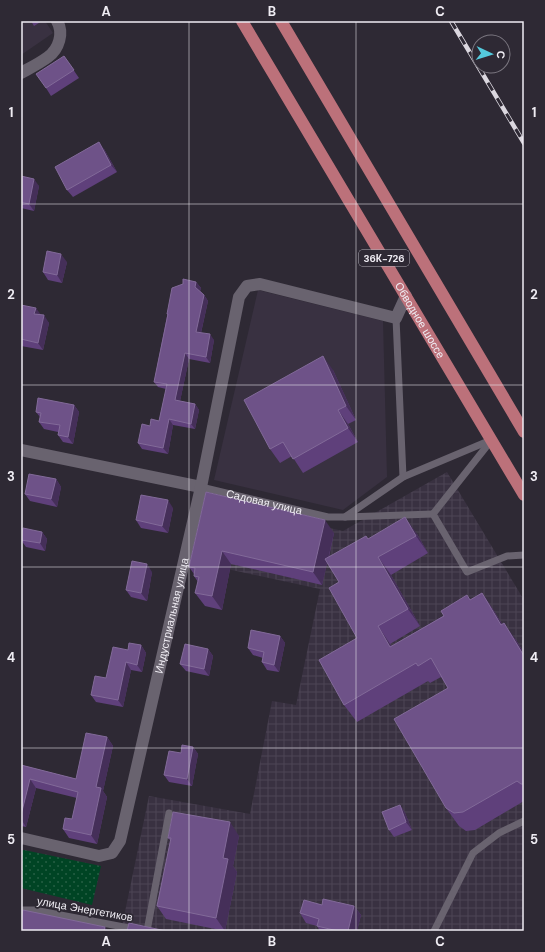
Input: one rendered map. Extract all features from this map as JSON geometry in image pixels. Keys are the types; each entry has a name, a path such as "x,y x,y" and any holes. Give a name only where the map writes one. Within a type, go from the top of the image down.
{"main road":[{"name":"Обводное шоссе","path":"242,21 524,495"},
{"name":"36К-726","path":"281,21 524,432"}],"street":[{"path":"21,73 48,57 56,48 61,36 60,25 57,21"},
{"name":"Индустриальная улица","path":"21,838 99,856 112,853 120,841 201,487 239,298 247,286 260,284 396,318"},
{"path":"396,318 406,296"},
{"name":"Садовая улица","path":"21,450 201,487"}],"lane":[{"path":"396,318 403,477"},
{"path":"345,517 403,477 491,440"},
{"path":"491,440 433,514 467,572 507,556 524,555"},
{"name":"Садовая улица","path":"201,487 328,517 433,514"},
{"path":"146,931 169,814"},
{"path":"434,931 473,853 499,833 524,821"},
{"name":"улица Энергетиков","path":"21,910 34,910 146,931"}],"shaded area":[{"path":"21,21 45,21 53,33 21,55"},
{"path":"258,290 383,321 387,477 343,510 214,480"},
{"path":"447,472 524,600 524,931 121,931 149,796 250,814 272,701 296,705 320,589 195,562 208,501 343,531"}],"green space":[{"path":"24,850 101,866 92,905 21,888 21,851"}],"building":[{"path":"64,56 74,70 46,88 36,74"},
{"path":"99,142 111,165 67,190 55,167"},
{"path":"21,176 34,179 29,204 21,202"},
{"path":"47,251 61,254 57,275 43,272"},
{"path":"183,279 196,282 195,287 204,295 196,332 210,334 206,357 185,353 175,400 195,404 191,424 169,419 163,448 138,443 142,424 150,426 151,419 159,421 167,384 154,382 172,288 183,284"},
{"path":"21,305 36,308 34,314 44,315 38,343 21,339"},
{"path":"323,356 346,406 338,410 348,428 293,459 283,442 270,449 244,400"},
{"path":"38,398 74,405 68,437 58,435 60,425 39,422 41,413 36,412"},
{"path":"29,474 56,479 51,499 25,494"},
{"path":"206,492 325,520 313,572 222,551 212,596 195,593 199,577 194,576 195,568 189,567"},
{"path":"141,495 168,500 162,526 136,520"},
{"path":"405,517 416,536 378,557 408,609 378,626 390,647 444,616 441,611 467,595 470,600 482,593 501,625 504,623 524,656 524,784 517,781 463,812 454,813 446,808 394,719 448,688 431,658 418,666 416,663 344,705 319,660 357,638 329,588 339,582 325,559 366,536 368,539"},
{"path":"23,528 42,532 40,543 21,540"},
{"path":"132,561 147,564 141,593 126,590"},
{"path":"251,630 280,636 274,665 262,662 264,652 248,648"},
{"path":"129,643 141,645 137,665 126,662 118,700 91,695 95,676 106,678 113,647 128,650"},
{"path":"185,644 208,649 204,669 180,664"},
{"path":"86,733 107,737 96,787 101,788 91,835 63,829 65,818 72,819 78,792 30,779 21,815 21,765 76,779"},
{"path":"182,745 193,747 187,779 164,775 169,751 181,753"},
{"path":"400,805 406,822 389,830 382,812"},
{"path":"173,812 230,822 223,858 228,859 216,918 157,906 171,838 168,838"},
{"path":"323,899 354,906 348,931 338,931 317,926 319,919 300,913 304,900 322,905"},
{"path":"23,910 105,927 104,931 21,931"},
{"path":"129,923 166,931 127,931"}],"railway":[{"path":"451,21 524,143"}]}
